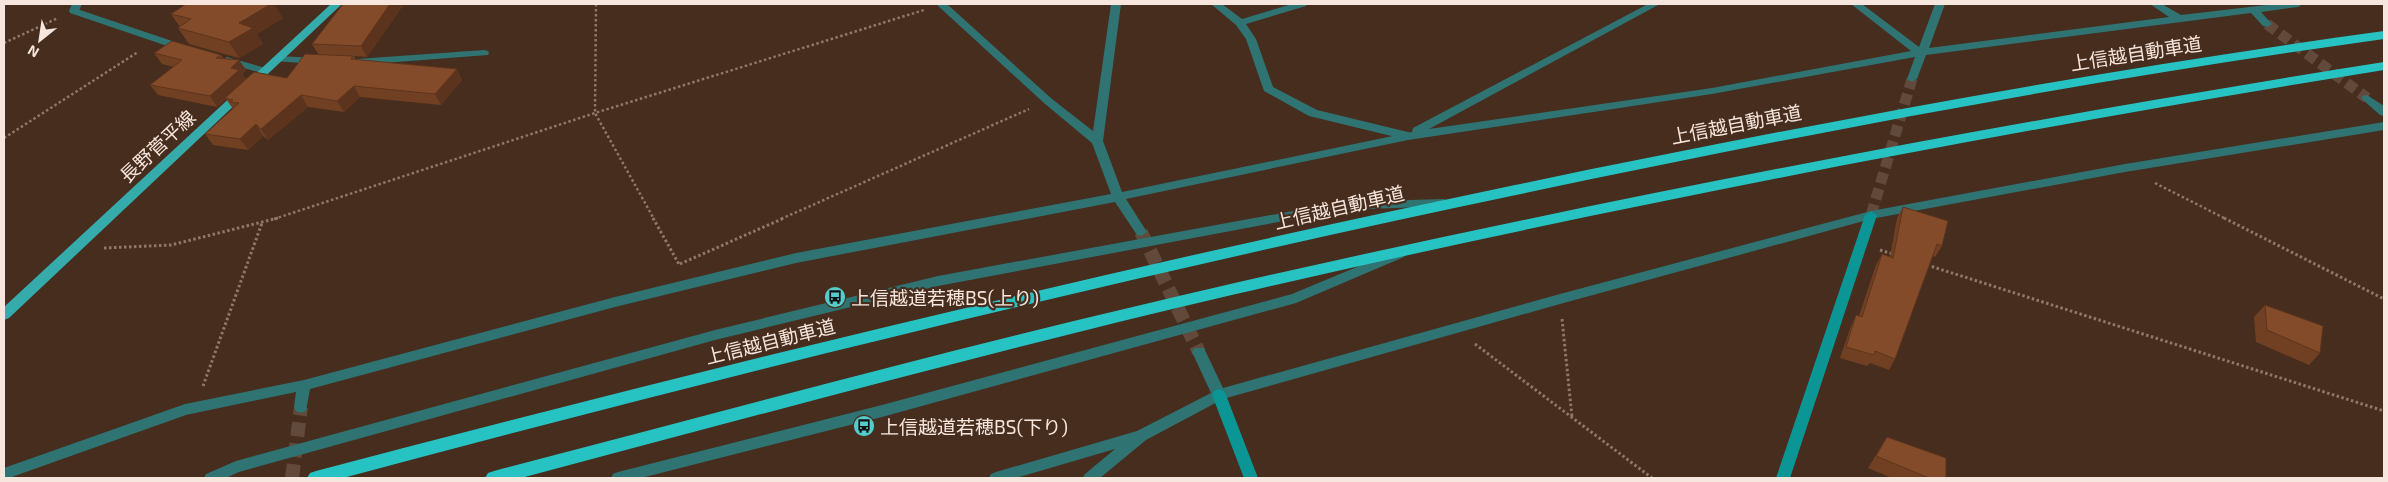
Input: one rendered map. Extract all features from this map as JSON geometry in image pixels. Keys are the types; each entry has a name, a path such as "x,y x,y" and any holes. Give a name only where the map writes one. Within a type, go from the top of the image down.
{"highway":[{"name":"上信越自動車道","path":"316,478 512,425 763,362 1217,254 1448,203 1817,129 2172,66 2384,35"},
{"path":"494,478 842,387 1232,289 1413,248 1660,195 1906,147 2201,95 2384,66"}],"main road":[{"name":"長野菅平線","path":"4,315 337,4"}],"street":[{"path":"941,4 1096,141 1118,197 1141,232"},
{"path":"1096,141 1116,4"},
{"path":"1216,4 1240,23 1251,38 1268,89 1313,113 1408,136 1655,4"},
{"path":"1240,23 1302,4"},
{"path":"1856,4 1920,53"},
{"path":"1912,79 1920,53 1940,4"},
{"path":"2155,4 2181,20"},
{"path":"4,474 195,408 304,385 796,258 1118,197 1408,136 1712,91 1962,45 2181,20 2298,4"},
{"path":"75,7 157,40 193,50"},
{"path":"2254,10 2266,24"},
{"path":"277,59 361,62 484,53"},
{"path":"220,58 265,71"},
{"path":"2367,98 2384,112"},
{"path":"996,478 1141,436 1219,395 1871,215 2126,168 2384,126"},
{"path":"211,478 236,467 716,335 938,281 1342,206 1448,203"},
{"path":"1783,478 1871,215"},
{"path":"618,478 882,411 1296,298 1413,248"},
{"path":"1199,352 1219,395 1251,478"},
{"path":"300,407 304,385"},
{"path":"1090,478 1141,436"}],"path":[{"path":"596,4 595,113 690,284"},
{"path":"77,246 116,249 171,245 262,223 595,113 941,4"},
{"path":"4,44 75,7"},
{"path":"4,138 157,40"},
{"path":"680,264 1048,100"},
{"path":"2126,168 2384,299"},
{"path":"195,408 262,223"},
{"path":"1860,244 1898,256"},
{"path":"1926,265 2384,411"},
{"path":"1560,300 1572,418"},
{"path":"1456,329 1652,478"}],"building":[{"path":"186,4 271,4 239,23 253,28 229,42 178,28 191,19 171,14"},
{"path":"343,4 390,4 361,46 312,44"},
{"path":"172,41 221,55 216,58 239,60 231,68 239,70 210,96 150,85 182,60 154,53"},
{"path":"305,54 353,56 351,59 457,69 435,94 354,86 337,101 301,95 261,129 256,124 240,139 205,134 239,103 230,102 233,100 225,98 254,72 287,78"},
{"path":"1903,207 1948,221 1942,246 1937,244 1895,359 1875,351 1874,355 1846,347 1856,315 1862,317 1882,254 1893,258"},
{"path":"2265,305 2323,326 2320,353 2267,330"},
{"path":"1887,437 1946,458 1946,478 1929,478 1876,456"}],"tunnel":[{"path":"2267,24 2367,98"},
{"path":"1871,215 1912,79"},
{"path":"1141,232 1199,352"},
{"path":"292,478 301,407"}],"place":[{"name":"上信越道若穂BS(上り)","path":"835,297"},
{"name":"上信越道若穂BS(下り)","path":"864,426"}]}
